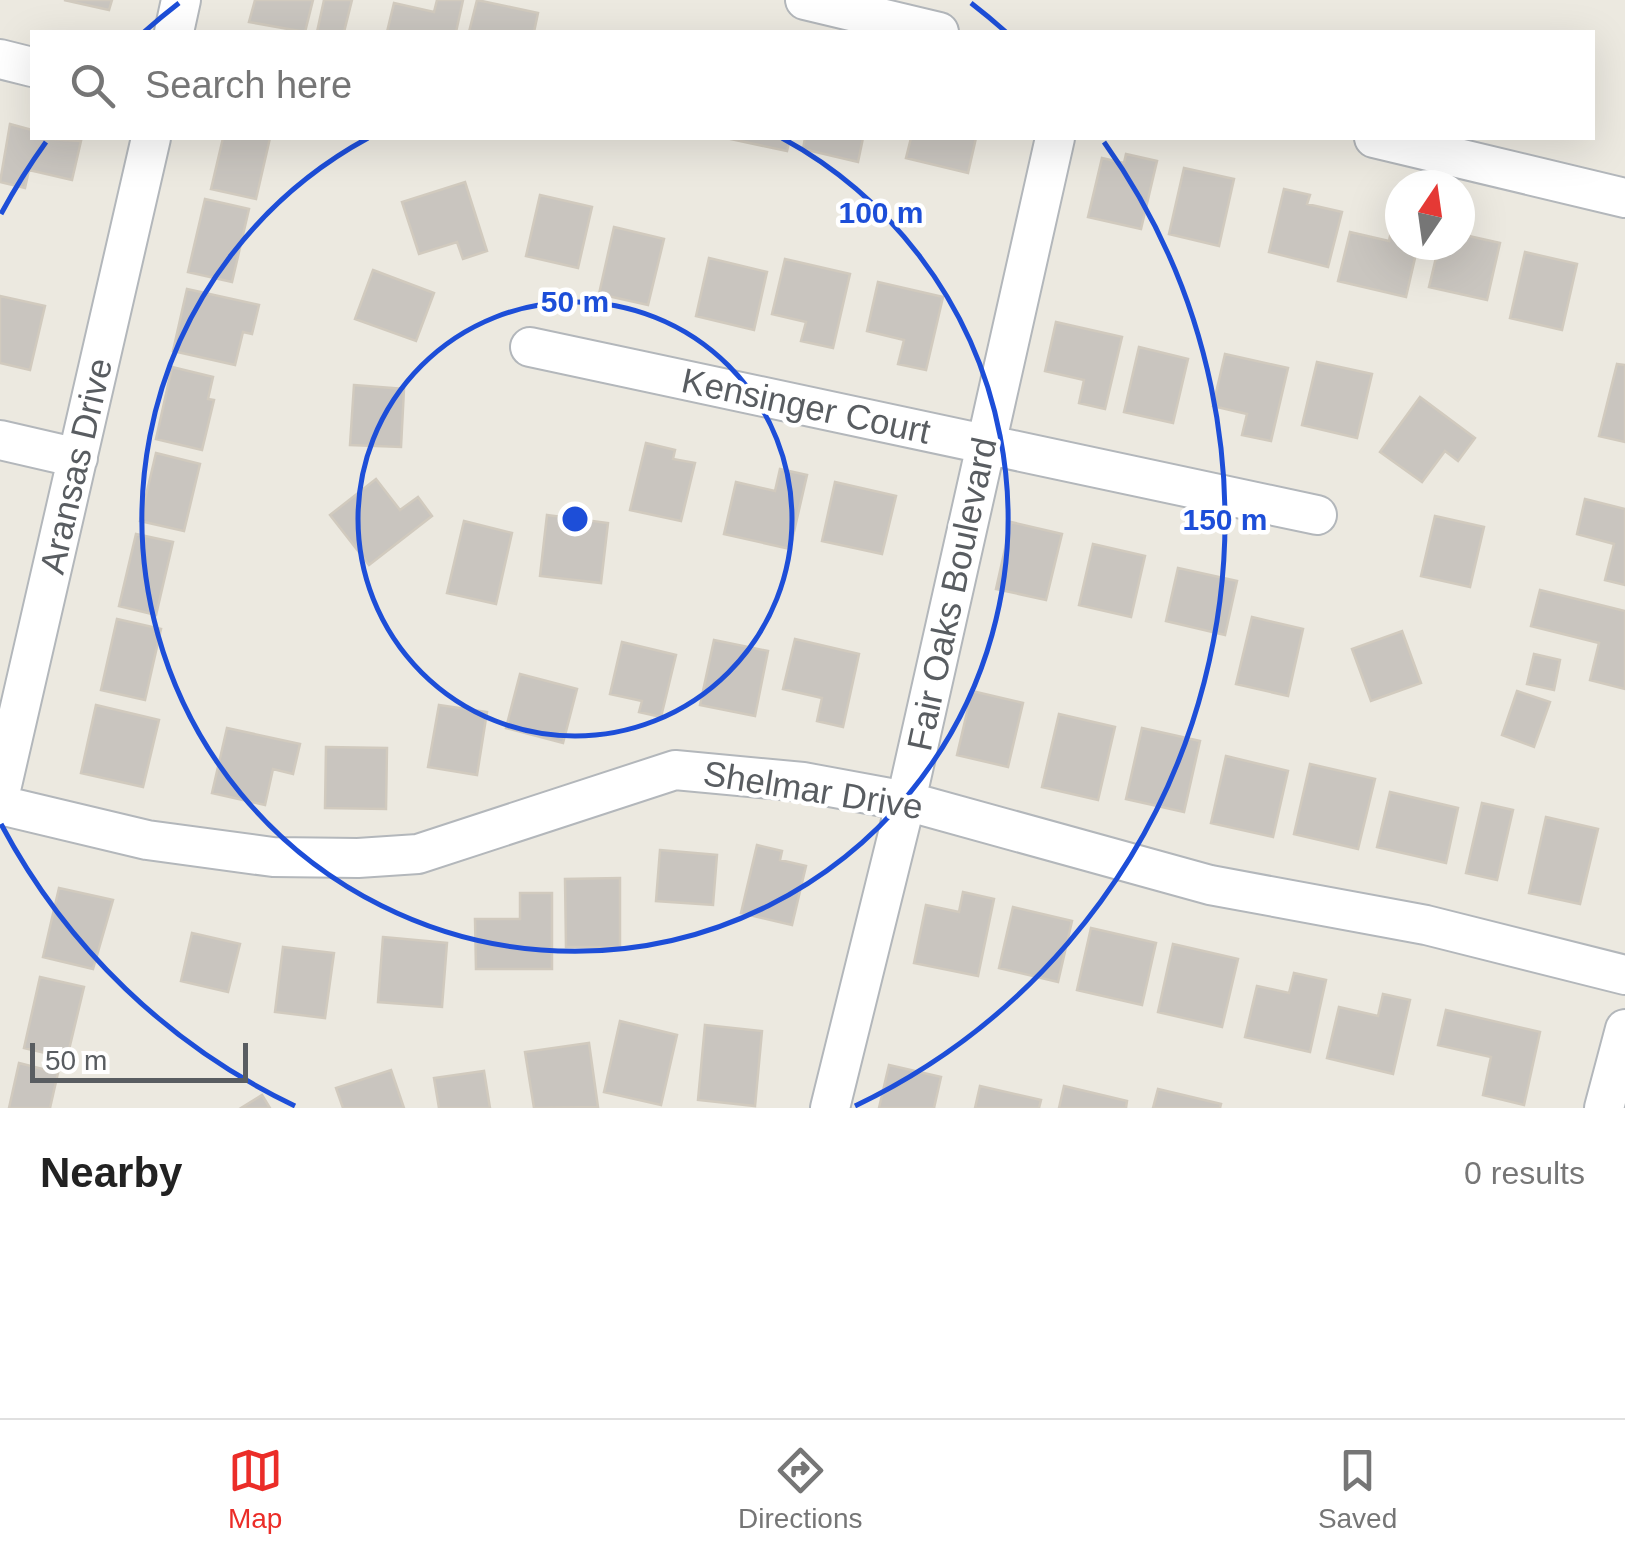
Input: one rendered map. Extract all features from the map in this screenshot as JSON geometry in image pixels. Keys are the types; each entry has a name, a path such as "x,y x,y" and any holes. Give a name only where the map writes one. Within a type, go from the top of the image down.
{"street":[{"path":"174,30 181,0"},
{"path":"805,0 931,30"},
{"path":"0,59 30,66"},
{"name":"Aransas Drive","path":"0,794 150,140"},
{"name":"Fair Oaks Boulevard","path":"830,1108 906,801 1055,140"},
{"path":"1382,140 1625,198"},
{"name":"Kensinger Court","path":"530,347 1318,515"},
{"path":"0,440 78,458"},
{"name":"Shelmar Drive","path":"0,805 147,840 274,856 358,858 418,854 675,770 803,782 906,801 1210,885 1426,926 1625,975"},
{"path":"1604,1108 1625,1029"}],"building":[{"path":"64,0 112,0 109,10"},
{"path":"255,0 313,0 306,30 249,22"},
{"path":"324,0 352,0 344,30 317,30"},
{"path":"437,0 463,0 456,30 387,30 394,3 434,12"},
{"path":"477,0 538,13 534,30 470,30"},
{"path":"10,124 30,129 30,140 81,141 72,180 29,170 25,188 0,182"},
{"path":"223,140 270,140 256,199 211,189"},
{"path":"735,140 790,140 787,151"},
{"path":"805,140 863,140 858,162 803,149"},
{"path":"910,140 976,140 968,173 906,158"},
{"path":"1126,154 1157,161 1141,229 1088,217 1102,158 1124,163"},
{"path":"1184,168 1234,179 1219,246 1169,234"},
{"path":"465,182 487,251 463,259 457,242 419,254 402,202"},
{"path":"1284,189 1310,195 1307,204 1342,212 1328,267 1269,252"},
{"path":"540,195 592,207 578,268 526,256"},
{"path":"205,199 249,209 232,282 188,272"},
{"path":"614,227 664,239 648,305 599,294"},
{"path":"1350,232 1385,240 1385,260 1415,260 1406,297 1338,281"},
{"path":"1475,237 1500,243 1487,300 1429,287 1435,260 1475,260"},
{"path":"1525,252 1577,264 1562,330 1510,318"},
{"path":"709,258 767,272 754,330 696,316"},
{"path":"785,259 850,274 833,348 801,341 806,322 772,314"},
{"path":"373,270 434,293 416,341 355,319"},
{"path":"878,282 943,297 926,370 898,364 904,340 867,331"},
{"path":"187,289 259,305 252,334 243,332 235,365 173,351"},
{"path":"0,296 45,306 30,370 0,363"},
{"path":"1056,322 1122,337 1105,409 1079,403 1084,380 1045,371"},
{"path":"1139,347 1188,359 1173,423 1124,412"},
{"path":"1225,354 1288,368 1271,441 1242,435 1247,414 1213,406"},
{"path":"1317,362 1372,374 1357,438 1302,425"},
{"path":"1617,364 1625,365 1625,442 1599,436"},
{"path":"172,367 213,377 208,399 214,400 202,450 156,439"},
{"path":"354,385 404,389 401,447 350,445"},
{"path":"1420,397 1475,438 1458,461 1445,451 1422,482 1380,452"},
{"path":"646,443 675,450 673,459 695,463 681,521 630,510"},
{"path":"156,453 200,464 184,531 140,521"},
{"path":"780,469 807,475 790,549 724,534 736,482 775,491"},
{"path":"376,479 400,510 418,497 432,516 369,565 330,515"},
{"path":"835,482 896,496 882,554 822,541"},
{"path":"1585,499 1625,509 1625,585 1605,580 1614,544 1577,534"},
{"path":"547,515 608,523 601,583 540,576"},
{"path":"1435,516 1484,527 1470,587 1421,576"},
{"path":"464,521 512,533 496,604 447,593"},
{"path":"1011,522 1062,534 1046,600 996,589"},
{"path":"136,534 173,542 156,615 119,606"},
{"path":"1093,544 1145,556 1131,617 1079,605"},
{"path":"1178,568 1237,581 1225,635 1166,621"},
{"path":"1540,590 1625,611 1625,689 1590,680 1599,643 1531,626"},
{"path":"1252,617 1303,629 1288,696 1236,684"},
{"path":"117,619 161,629 145,700 101,690"},
{"path":"1402,631 1421,683 1371,701 1352,649"},
{"path":"795,639 859,654 843,727 817,721 822,698 783,689"},
{"path":"714,640 768,651 755,716 700,705"},
{"path":"622,642 676,655 661,717 639,712 642,701 610,694"},
{"path":"1534,654 1560,660 1554,690 1527,684"},
{"path":"520,674 577,689 563,743 506,728"},
{"path":"972,691 1023,703 1008,767 957,755"},
{"path":"1517,691 1550,702 1534,747 1502,735"},
{"path":"96,705 159,720 143,787 81,773"},
{"path":"439,705 487,712 477,775 428,767"},
{"path":"1059,714 1115,727 1098,800 1042,787"},
{"path":"227,728 300,744 293,774 273,769 265,805 212,793"},
{"path":"1142,728 1200,741 1184,812 1126,799"},
{"path":"326,747 387,748 386,809 325,808"},
{"path":"1226,756 1288,771 1273,837 1211,823"},
{"path":"1310,764 1375,779 1358,849 1294,834"},
{"path":"1390,792 1458,808 1446,863 1377,847"},
{"path":"1482,803 1513,810 1497,880 1466,873"},
{"path":"1546,817 1598,829 1580,904 1529,893"},
{"path":"757,845 782,851 780,860 806,866 792,925 741,913"},
{"path":"660,850 717,855 713,905 656,901"},
{"path":"620,878 620,947 566,947 565,879"},
{"path":"59,888 113,900 93,969 43,957"},
{"path":"963,892 994,899 978,976 914,963 926,905 959,912"},
{"path":"520,893 552,893 552,969 476,969 475,919 520,919"},
{"path":"1013,907 1072,921 1058,982 999,968"},
{"path":"1091,928 1156,943 1142,1005 1077,990"},
{"path":"192,933 240,944 228,992 181,981"},
{"path":"383,937 447,943 442,1007 378,1002"},
{"path":"1173,944 1238,959 1222,1027 1158,1012"},
{"path":"283,947 334,953 325,1018 275,1012"},
{"path":"1294,973 1326,980 1310,1052 1245,1037 1257,986 1289,993"},
{"path":"40,977 84,987 67,1058 24,1048"},
{"path":"1383,994 1410,1000 1393,1074 1327,1058 1339,1007 1378,1016"},
{"path":"1446,1010 1540,1032 1524,1105 1483,1095 1491,1057 1438,1045"},
{"path":"620,1021 677,1035 661,1105 604,1092"},
{"path":"705,1025 762,1031 755,1106 698,1100"},
{"path":"589,1043 598,1107 534,1108 525,1052"},
{"path":"19,1063 58,1073 50,1108 9,1108"},
{"path":"889,1065 941,1077 934,1108 879,1108"},
{"path":"391,1070 404,1108 343,1108 336,1088"},
{"path":"484,1071 490,1108 439,1108 434,1078"},
{"path":"980,1086 1041,1100 1039,1108 975,1108"},
{"path":"1064,1086 1127,1101 1126,1108 1059,1108"},
{"path":"1158,1089 1221,1104 1220,1108 1153,1108"},
{"path":"262,1095 270,1108 241,1108"}]}
